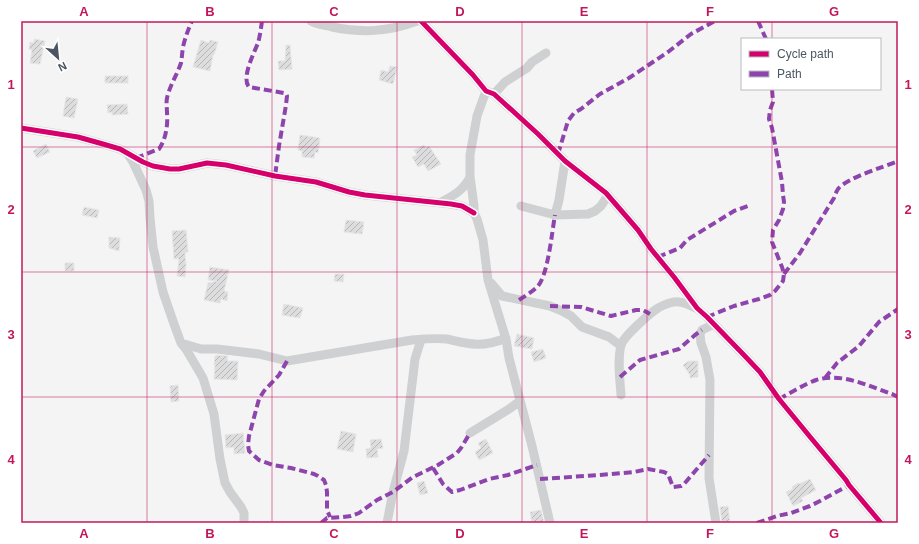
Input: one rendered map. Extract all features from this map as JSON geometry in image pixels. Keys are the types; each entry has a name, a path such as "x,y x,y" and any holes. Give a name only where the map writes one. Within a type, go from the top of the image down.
{"street":[{"path":"311,21 317,24 337,28 380,31 417,21"},
{"path":"421,21 490,93 538,134 565,161 608,195 638,230 697,308 760,372 811,438 881,523"},
{"path":"474,214 470,176 470,155 477,116 490,93 546,53"},
{"path":"21,128 78,137 120,149 153,166 179,169 207,163 226,165 275,176 316,182 349,192 365,195 462,206 474,214 483,240 488,280 506,338 509,358 550,523"},
{"path":"127,153 133,162 146,190 149,201 153,247 163,292 181,343 203,378 214,414 225,483 242,507 244,523"},
{"path":"555,215 559,200 565,161"},
{"path":"440,203 461,190 470,176"},
{"path":"521,206 555,215 588,214 601,206 608,195"},
{"path":"488,280 502,296 550,306 562,311 571,316 582,327 609,337 621,346"},
{"path":"621,395 618,362 621,346 626,338 640,323 658,308 678,302 686,303 697,308"},
{"path":"714,324 702,330 700,334 710,380 709,478 716,523"},
{"path":"181,343 201,349 217,348 287,360 422,339 448,340 466,344 486,345 506,338"},
{"path":"386,523 404,451 415,359 422,339"},
{"path":"470,433 520,401"}],"building":[{"path":"34,39 45,41 40,64 30,63 32,50 29,49 30,42 34,43"},
{"path":"201,40 209,43 210,40 218,42 213,55 210,71 193,67"},
{"path":"286,45 290,45 292,69 279,70 278,61 285,61"},
{"path":"390,66 397,67 393,84 379,80 381,70 388,72"},
{"path":"105,76 128,76 128,83 105,83"},
{"path":"66,97 78,99 74,118 63,116"},
{"path":"127,104 128,114 112,115 112,112 108,113 107,105"},
{"path":"300,135 320,138 318,153 315,152 314,158 302,157 302,151 298,150"},
{"path":"46,144 50,152 37,158 33,151"},
{"path":"424,145 426,148 429,146 441,164 428,171 424,164 418,167 412,157 417,155 414,150"},
{"path":"84,207 99,210 97,218 82,215"},
{"path":"346,220 364,222 362,234 344,232"},
{"path":"186,230 188,252 185,252 185,277 177,276 179,259 174,259 172,231"},
{"path":"109,237 120,238 119,251 109,248"},
{"path":"65,263 74,263 74,271 65,271"},
{"path":"210,267 229,270 224,291 228,292 227,301 221,299 220,303 204,300 208,283 217,281 208,280"},
{"path":"335,274 344,274 343,282 334,281"},
{"path":"284,304 303,308 300,318 282,315"},
{"path":"517,334 534,338 532,349 514,346"},
{"path":"543,349 546,358 534,362 531,352"},
{"path":"215,356 228,356 227,361 238,361 237,380 214,379"},
{"path":"689,361 698,361 698,377 690,378 690,375 683,365"},
{"path":"178,385 179,401 171,402 170,386"},
{"path":"341,431 356,434 353,452 337,449"},
{"path":"243,433 245,453 234,454 234,447 226,448 225,435"},
{"path":"381,439 383,448 377,449 378,457 367,458 366,449 371,448 370,440"},
{"path":"486,439 493,453 479,460 475,452 481,448 478,443"},
{"path":"810,479 816,490 801,498 803,501 793,506 786,492 793,489 792,487 798,483 799,484"},
{"path":"424,481 428,493 420,495 417,483"},
{"path":"728,506 730,523 722,523 720,507"},
{"path":"541,510 544,523 532,523 530,512"}],"marked path":[{"path":"136,158 159,149 163,141 167,127 167,98 181,63 184,44 192,21"},
{"path":"262,21 258,43 249,65 246,78 249,87 284,93 287,96 275,176"},
{"path":"558,154 568,121 574,113 600,94 629,78 668,52 691,34 715,21"},
{"path":"758,21 766,38"},
{"path":"707,317 734,306 770,295 783,281 784,274 772,242 773,230 779,220 784,202 782,182 769,119 773,102 772,90"},
{"path":"784,274 800,253 834,198 836,192 842,185 857,177 898,161"},
{"path":"658,257 680,248 687,240 734,211 751,205"},
{"path":"519,300 535,289 541,282 547,264 555,215"},
{"path":"550,306 581,307 611,316 636,310 643,310 650,314"},
{"path":"825,378 837,363 859,346 879,322 898,309"},
{"path":"620,377 640,360 679,349 702,330"},
{"path":"287,361 279,375 264,391 259,399 249,436 249,451 259,460 273,465 314,474 324,480 327,492 327,510 330,517"},
{"path":"779,399 802,386 825,378 854,381 898,397"},
{"path":"321,523 327,518 351,516 359,513 377,500 393,492 413,477 438,465 457,453 470,433"},
{"path":"540,479 634,472 648,469 668,474 673,487 681,486 709,455"},
{"path":"433,468 443,484 452,492 537,465"},
{"path":"757,523 810,506 849,485"}],"cycle path":[{"path":"421,21 473,75 486,91 494,94 565,161 606,193 638,230 697,308 760,372 779,399 881,523"},
{"path":"21,128 78,137 103,144 120,149 153,166 179,169 207,163 226,165 275,176 316,182 349,192 365,195 462,206 474,213"}]}
